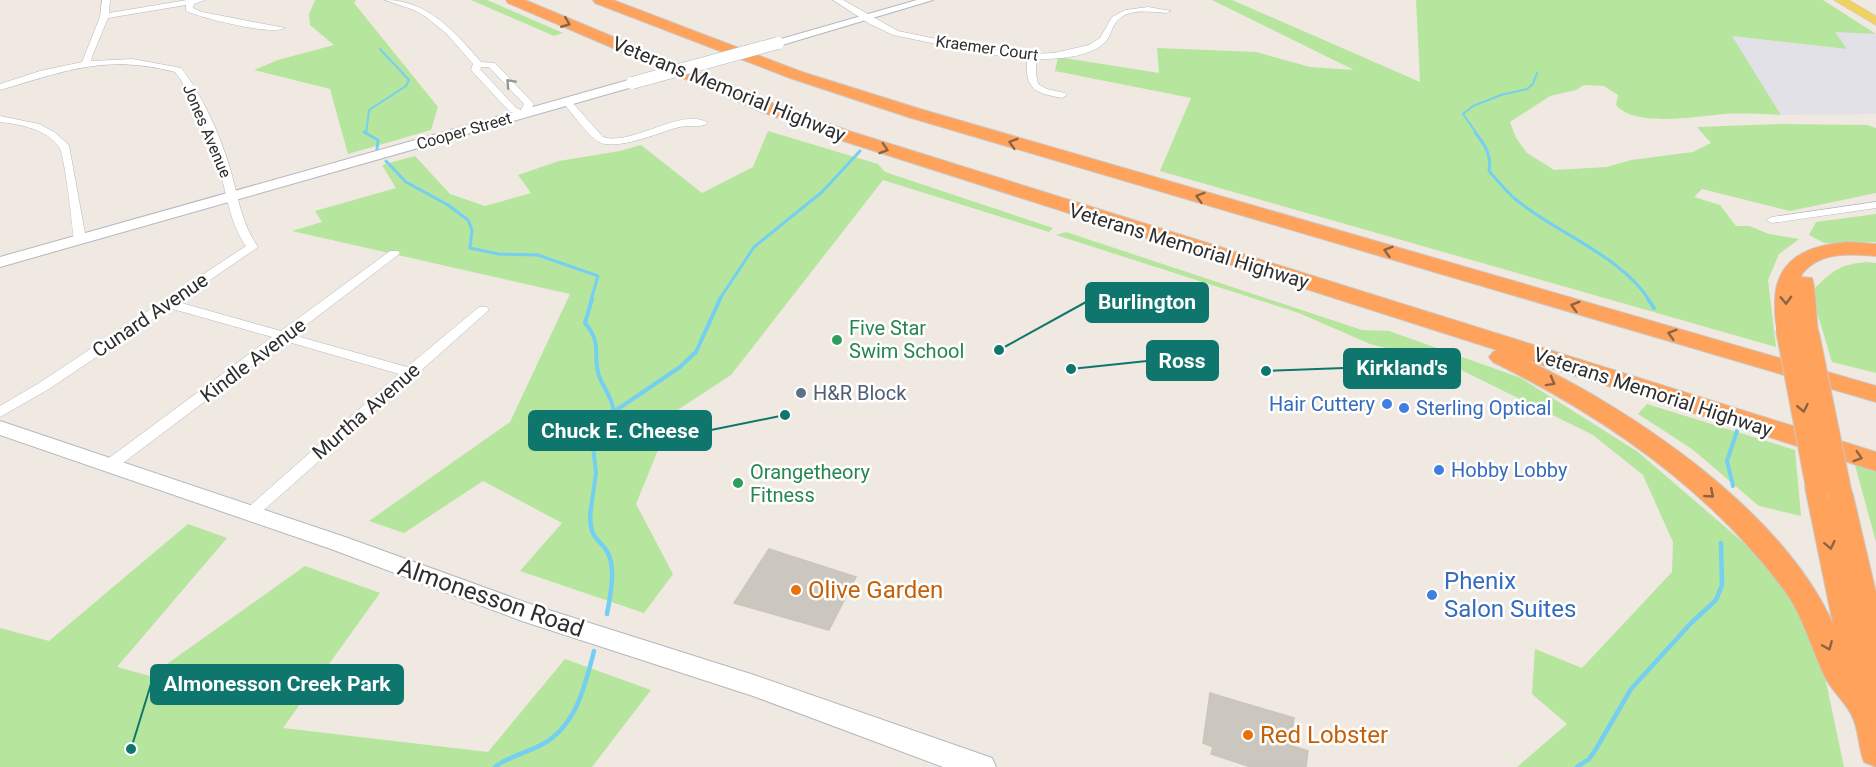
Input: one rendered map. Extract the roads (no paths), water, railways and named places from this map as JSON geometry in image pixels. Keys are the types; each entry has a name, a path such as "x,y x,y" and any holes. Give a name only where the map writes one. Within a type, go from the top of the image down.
{"highway":[{"name":"Veterans Memorial Highway","path":"513,0 758,104 821,128 1876,462"},
{"name":"Veterans Memorial Highway","path":"600,0 796,75 914,113 1876,394"},
{"path":"1876,250 1829,250 1804,258 1791,272 1786,290 1797,332 1829,491 1864,706 1876,751"},
{"path":"1222,256 1483,349 1545,379 1621,424 1692,479 1735,516 1763,546 1798,588 1819,624 1842,678 1864,706"},
{"path":"1797,332 1804,282 1810,271 1836,259 1876,258"},
{"path":"1713,346 1755,352 1876,382"},
{"path":"1829,491 1876,660"}],"main road":[{"name":"Cooper Street","path":"0,262 928,0"},
{"path":"1840,0 1876,21"},
{"name":"Almonesson Road","path":"0,428 251,513 530,614 754,686 943,755 983,767"}],"street":[{"path":"86,63 90,48 106,16 106,0"},
{"path":"106,16 201,0"},
{"path":"389,0 400,2 436,18 478,64 492,65 529,104 524,114 513,110 506,103 476,69 478,64"},
{"path":"828,0 849,15 866,18"},
{"path":"837,0 860,12 866,18"},
{"path":"190,2 189,9 200,14 272,29 281,28"},
{"name":"Kraemer Court","path":"866,18 896,33 1032,56 1063,55 1093,46 1106,36 1115,18 1127,12 1167,10"},
{"path":"1032,56 1030,79 1032,85 1038,90 1062,95"},
{"name":"Jones Avenue","path":"0,87 45,72 86,63 146,62 178,70 185,79 221,158 233,197"},
{"path":"567,102 600,139 608,142 628,139 681,123 703,123"},
{"path":"0,119 36,125 56,136 65,147 80,239"},
{"name":"Cunard Avenue","path":"0,412 44,386 252,247 233,207 233,197"},
{"path":"1772,220 1876,205"},
{"name":"Kindle Avenue","path":"110,465 394,253"},
{"path":"166,303 409,372"},
{"name":"Murtha Avenue","path":"251,513 409,372 483,310"}],"waterway":[{"path":"366,133 369,110 406,86 409,80 380,49"},
{"path":"1477,134 1463,114 1473,106 1501,95 1527,89 1533,84 1537,73"},
{"path":"1475,132 1487,150 1489,171 1511,195 1530,210 1605,257 1637,284 1649,300"},
{"path":"366,133 378,140 377,150"},
{"path":"719,300 754,247 822,192 860,151"},
{"path":"386,161 406,182 448,205 468,220 472,230 470,248 499,254 538,255 598,276 591,300"},
{"path":"592,299 585,323 594,337 599,376 610,399 613,412"},
{"path":"613,412 680,367 696,352 720,299"},
{"path":"1648,299 1654,308"},
{"path":"591,508 596,473 593,446 610,427 613,412"},
{"path":"1733,486 1727,461 1737,431"},
{"path":"591,507 591,529 605,548 612,568 607,614"},
{"path":"1577,767 1589,759 1596,749 1631,689 1691,623 1716,600 1722,585 1721,543"},
{"path":"495,767 541,745 563,728 571,717 583,691 594,651"}],"place":[{"name":"Five Star Swim School","path":"837,340"},
{"name":"Burlington","path":"999,350"},
{"name":"Ross","path":"1071,369"},
{"name":"Kirkland's","path":"1266,371"},
{"name":"H&R Block","path":"801,393"},
{"name":"Hair Cuttery","path":"1387,404"},
{"name":"Sterling Optical","path":"1404,408"},
{"name":"Chuck E. Cheese","path":"785,415"},
{"name":"Hobby Lobby","path":"1439,470"},
{"name":"Orangetheory Fitness","path":"738,483"},
{"name":"Olive Garden","path":"796,590"},
{"name":"Phenix Salon Suites","path":"1432,595"},
{"name":"Red Lobster","path":"1248,735"},
{"name":"Almonesson Creek Park","path":"131,749"}]}
